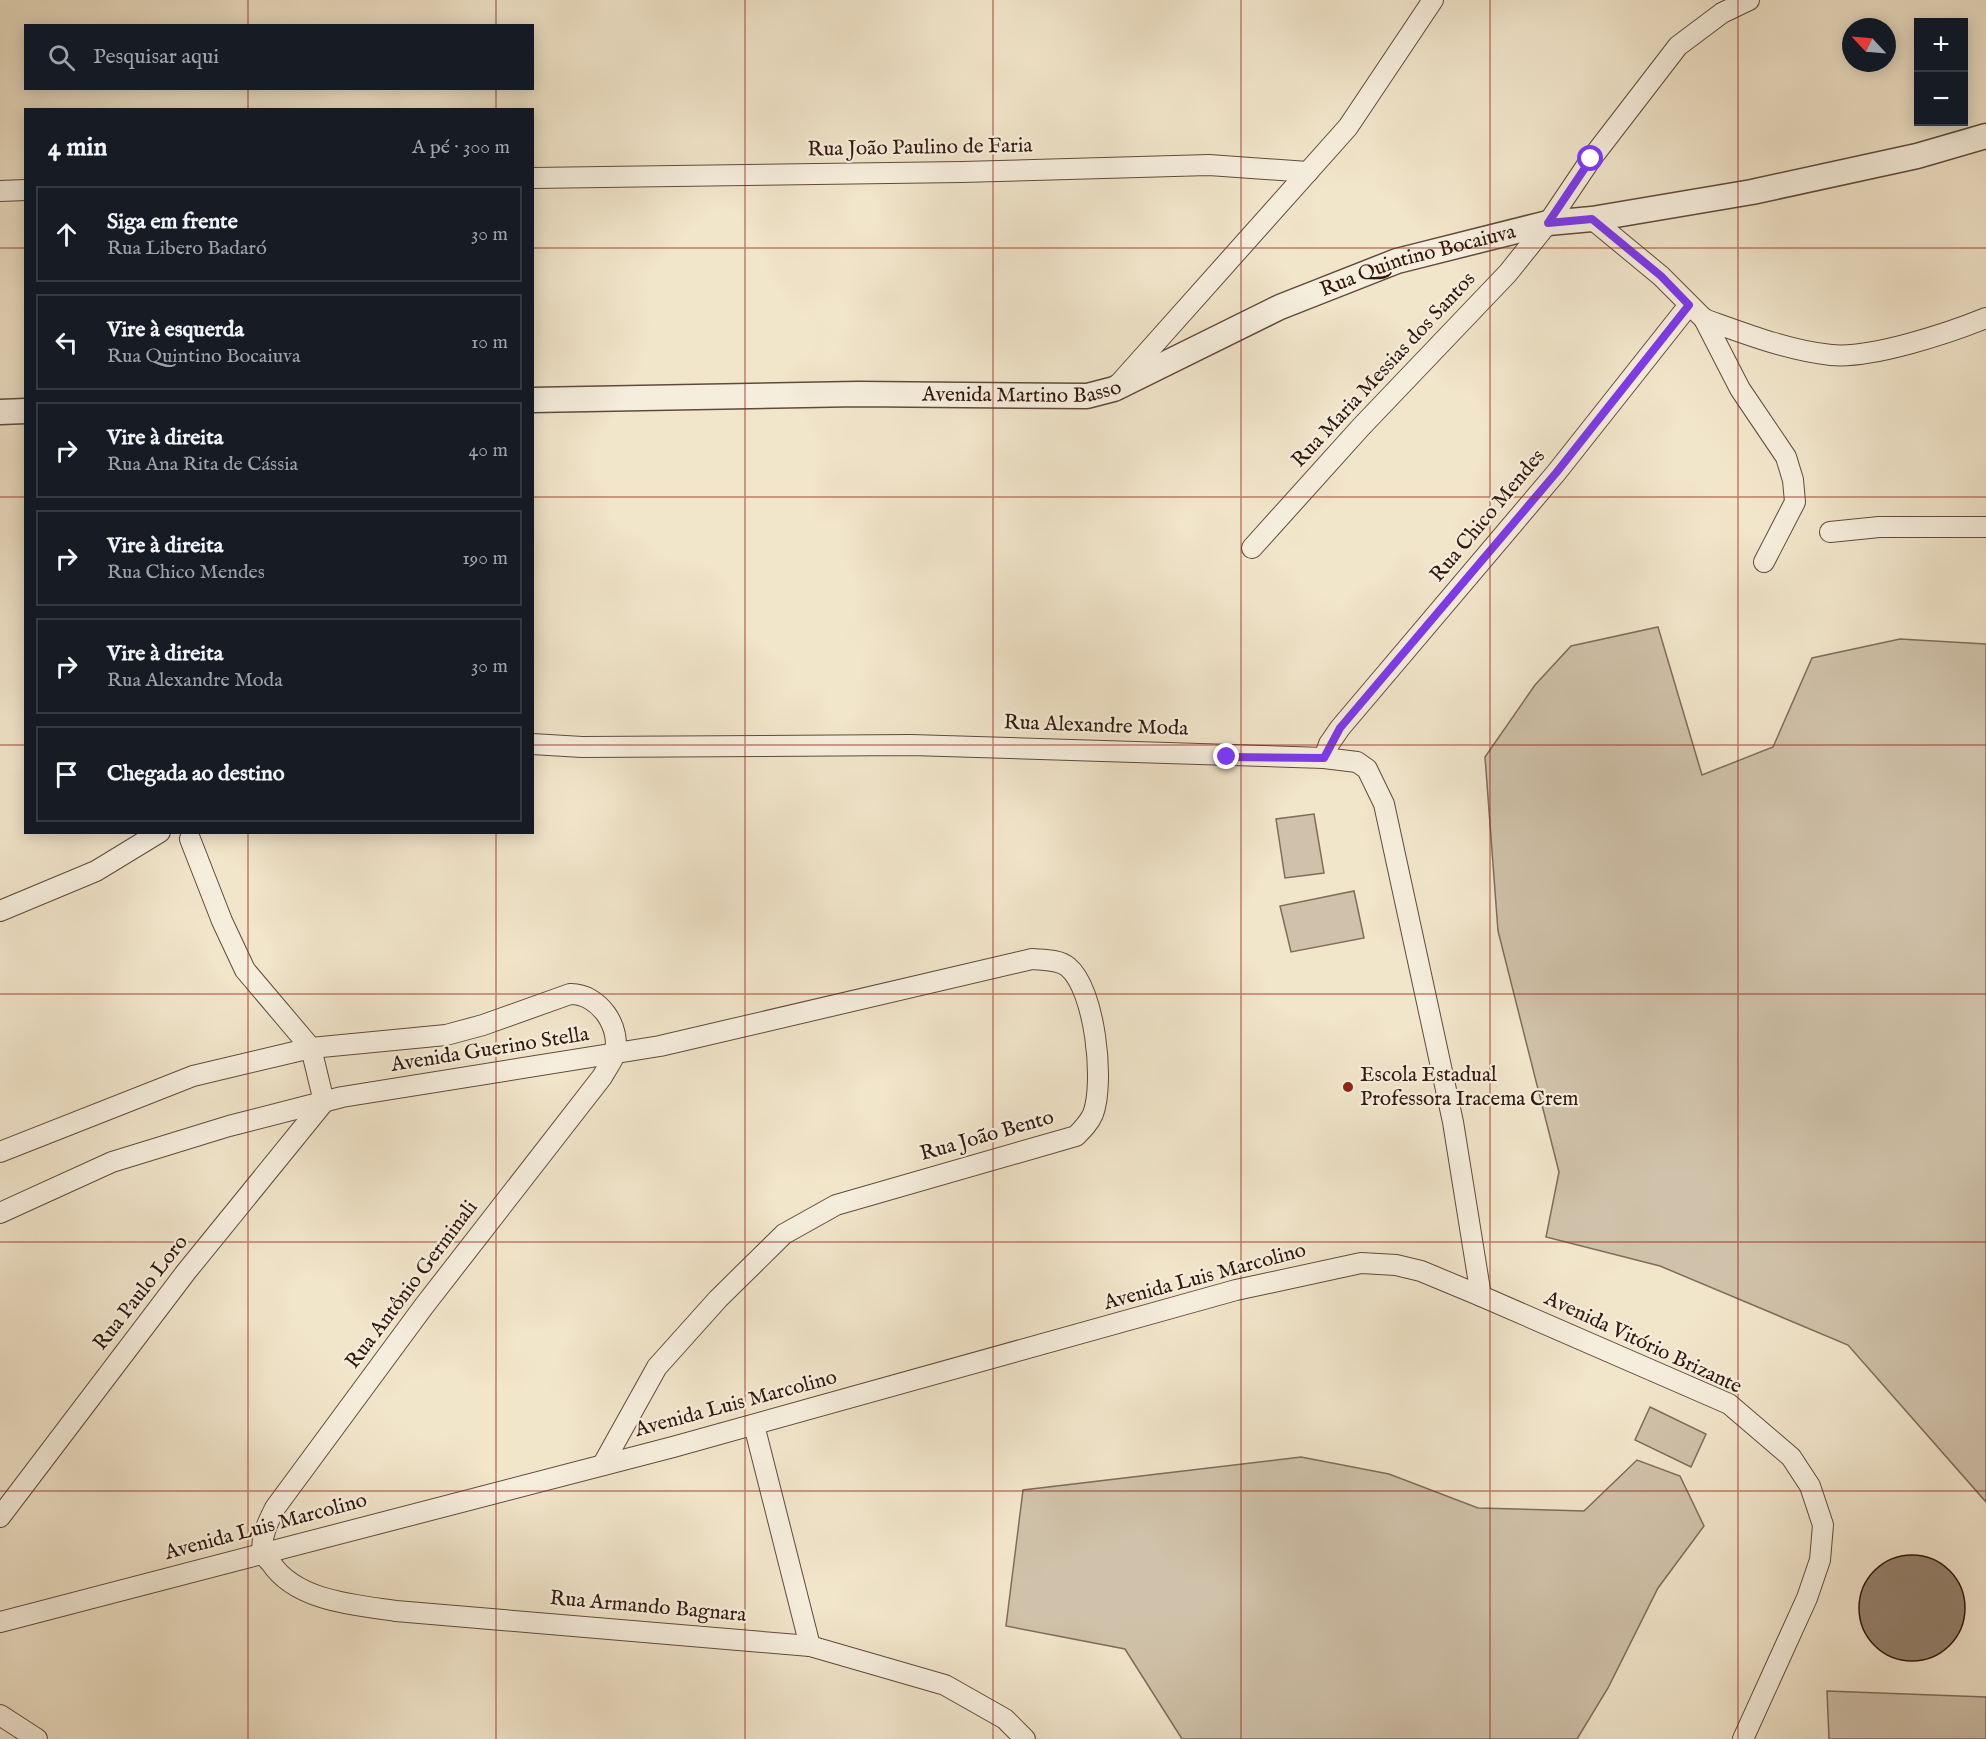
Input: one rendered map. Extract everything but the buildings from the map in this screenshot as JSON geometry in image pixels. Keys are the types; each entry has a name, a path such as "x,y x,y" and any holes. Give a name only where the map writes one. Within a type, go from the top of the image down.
{"street":[{"name":"Avenida Martino Basso","path":"534,400 858,394 1058,397 1087,396 1114,389 1347,127 1433,0"},
{"name":"Rua Maria Messias dos Santos","path":"1252,548 1361,427 1508,273 1548,223 1591,159 1678,46 1715,17 1749,0"},
{"name":"Rua Quintino Bocaiuva","path":"1114,389 1280,307 1397,261 1548,223 1592,219 1752,192 1917,156 1986,136"},
{"name":"Rua João Paulino de Faria","path":"534,178 1209,165 1308,172"},
{"path":"0,191 24,190"},
{"path":"1592,219 1661,276 1704,319 1740,389 1786,457 1793,480 1795,502 1764,562"},
{"name":"Rua Chico Mendes","path":"1324,758 1340,728 1556,473 1689,305"},
{"path":"1704,319 1775,345 1833,355 1861,354 1952,332 1986,318"},
{"path":"0,412 24,411"},
{"path":"1830,532 1879,527 1986,526"},
{"name":"Rua Alexandre Moda","path":"534,744 582,747 981,746 1135,750 1227,757 1324,758 1357,762 1367,769 1384,804 1453,1122 1481,1296"},
{"path":"0,911 96,871 157,834"},
{"path":"169,834 175,839 194,836 222,921 245,970 311,1048 324,1102"},
{"name":"Rua João Bento","path":"603,1464 657,1367 718,1299 784,1234 836,1205 1076,1136 1089,1124 1094,1111 1099,1070 1089,1009 1080,979 1066,965 1032,959 660,1046 614,1054"},
{"name":"Avenida Guerino Stella","path":"0,1152 193,1076 311,1048 446,1035 483,1025 561,996 583,994 595,1001 610,1022 614,1036 614,1054 324,1102 228,1126 112,1162 0,1213"},
{"name":"Rua Antônio Germinali","path":"263,1552 266,1528 276,1508 424,1306 602,1077 614,1054"},
{"name":"Rua Paulo Loro","path":"0,1517 186,1272 324,1102"},
{"name":"Avenida Luis Marcolino","path":"0,1622 754,1425 1236,1290 1361,1263 1396,1265 1421,1271 1481,1296"},
{"name":"Avenida Vitório Brizante","path":"1481,1296 1729,1404 1791,1456 1810,1486 1823,1525 1820,1560 1807,1598 1743,1739"},
{"path":"754,1425 810,1646"},
{"name":"Rua Armando Bagnara","path":"263,1552 278,1574 303,1590 346,1603 396,1611 810,1646 945,1685 1005,1719 1025,1739"},
{"path":"0,1714 37,1739"}],"shaded area":[{"path":"1658,627 1702,775 1773,747 1812,658 1900,639 1986,644 1986,1502 1848,1345 1660,1266 1546,1237 1559,1172 1498,931 1485,757 1535,685 1571,646"},
{"path":"1314,814 1324,873 1285,878 1276,819"},
{"path":"1354,891 1364,938 1291,952 1280,906"},
{"path":"1650,1407 1706,1434 1691,1467 1635,1440"},
{"path":"1301,1457 1389,1474 1478,1508 1584,1511 1637,1460 1680,1476 1704,1526 1658,1588 1608,1688 1577,1739 1182,1739 1125,1649 1006,1626 1023,1490"},
{"path":"1827,1691 1986,1697 1986,1739 1829,1739"}],"place":[{"name":"Escola Estadual Professora Iracema Crem","path":"1348,1087"}],"route":[{"path":"1227,757 1324,758 1329,744 1340,728 1556,473 1689,305 1661,276 1592,219 1548,223 1591,159"}]}
